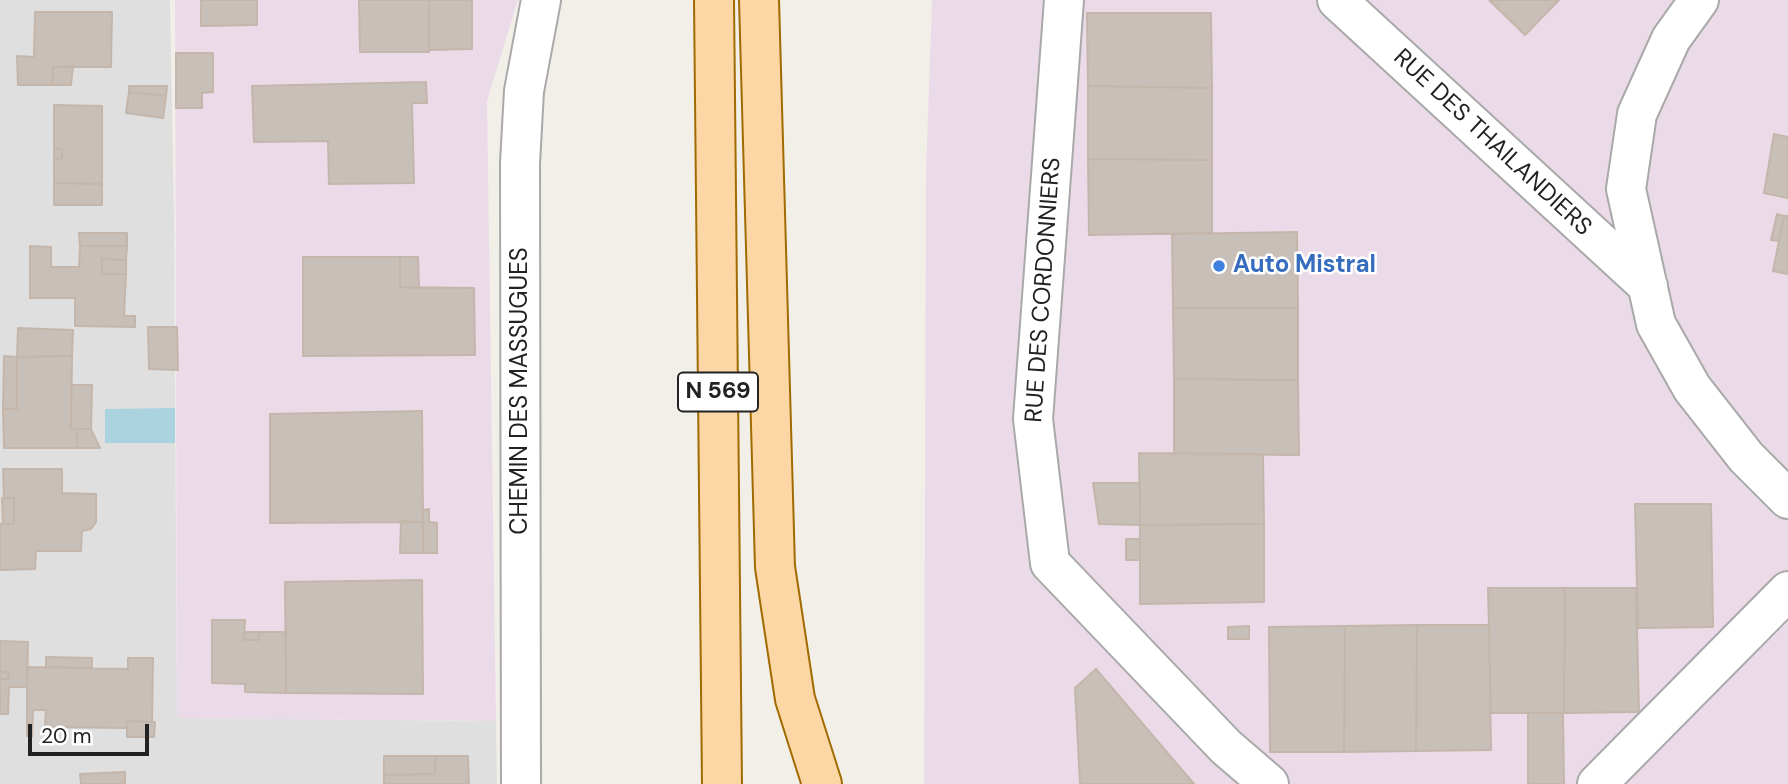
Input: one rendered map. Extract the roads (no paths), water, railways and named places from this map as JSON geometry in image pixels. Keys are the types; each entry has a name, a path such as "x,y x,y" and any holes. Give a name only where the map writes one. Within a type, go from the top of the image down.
{"main road":[{"name":"N 569","path":"714,0 722,784"},
{"path":"759,0 775,568 795,699 822,784"}],"street":[{"name":"CHEMIN DES MASSUGUES","path":"521,784 520,163 524,91 541,0"},
{"name":"RUE DES CORDONNIERS","path":"1064,0 1032,419 1050,563 1226,747 1269,784"},
{"name":"RUE DES THAILANDIERS","path":"1337,0 1647,286"},
{"path":"1699,0 1671,39 1637,114 1626,189 1656,324 1692,388 1746,457 1788,499"},
{"path":"1597,784 1788,591"}],"water":[{"path":"175,408 175,443 105,443 105,409"}],"place":[{"name":"Auto Mistral","path":"1219,266"}]}
